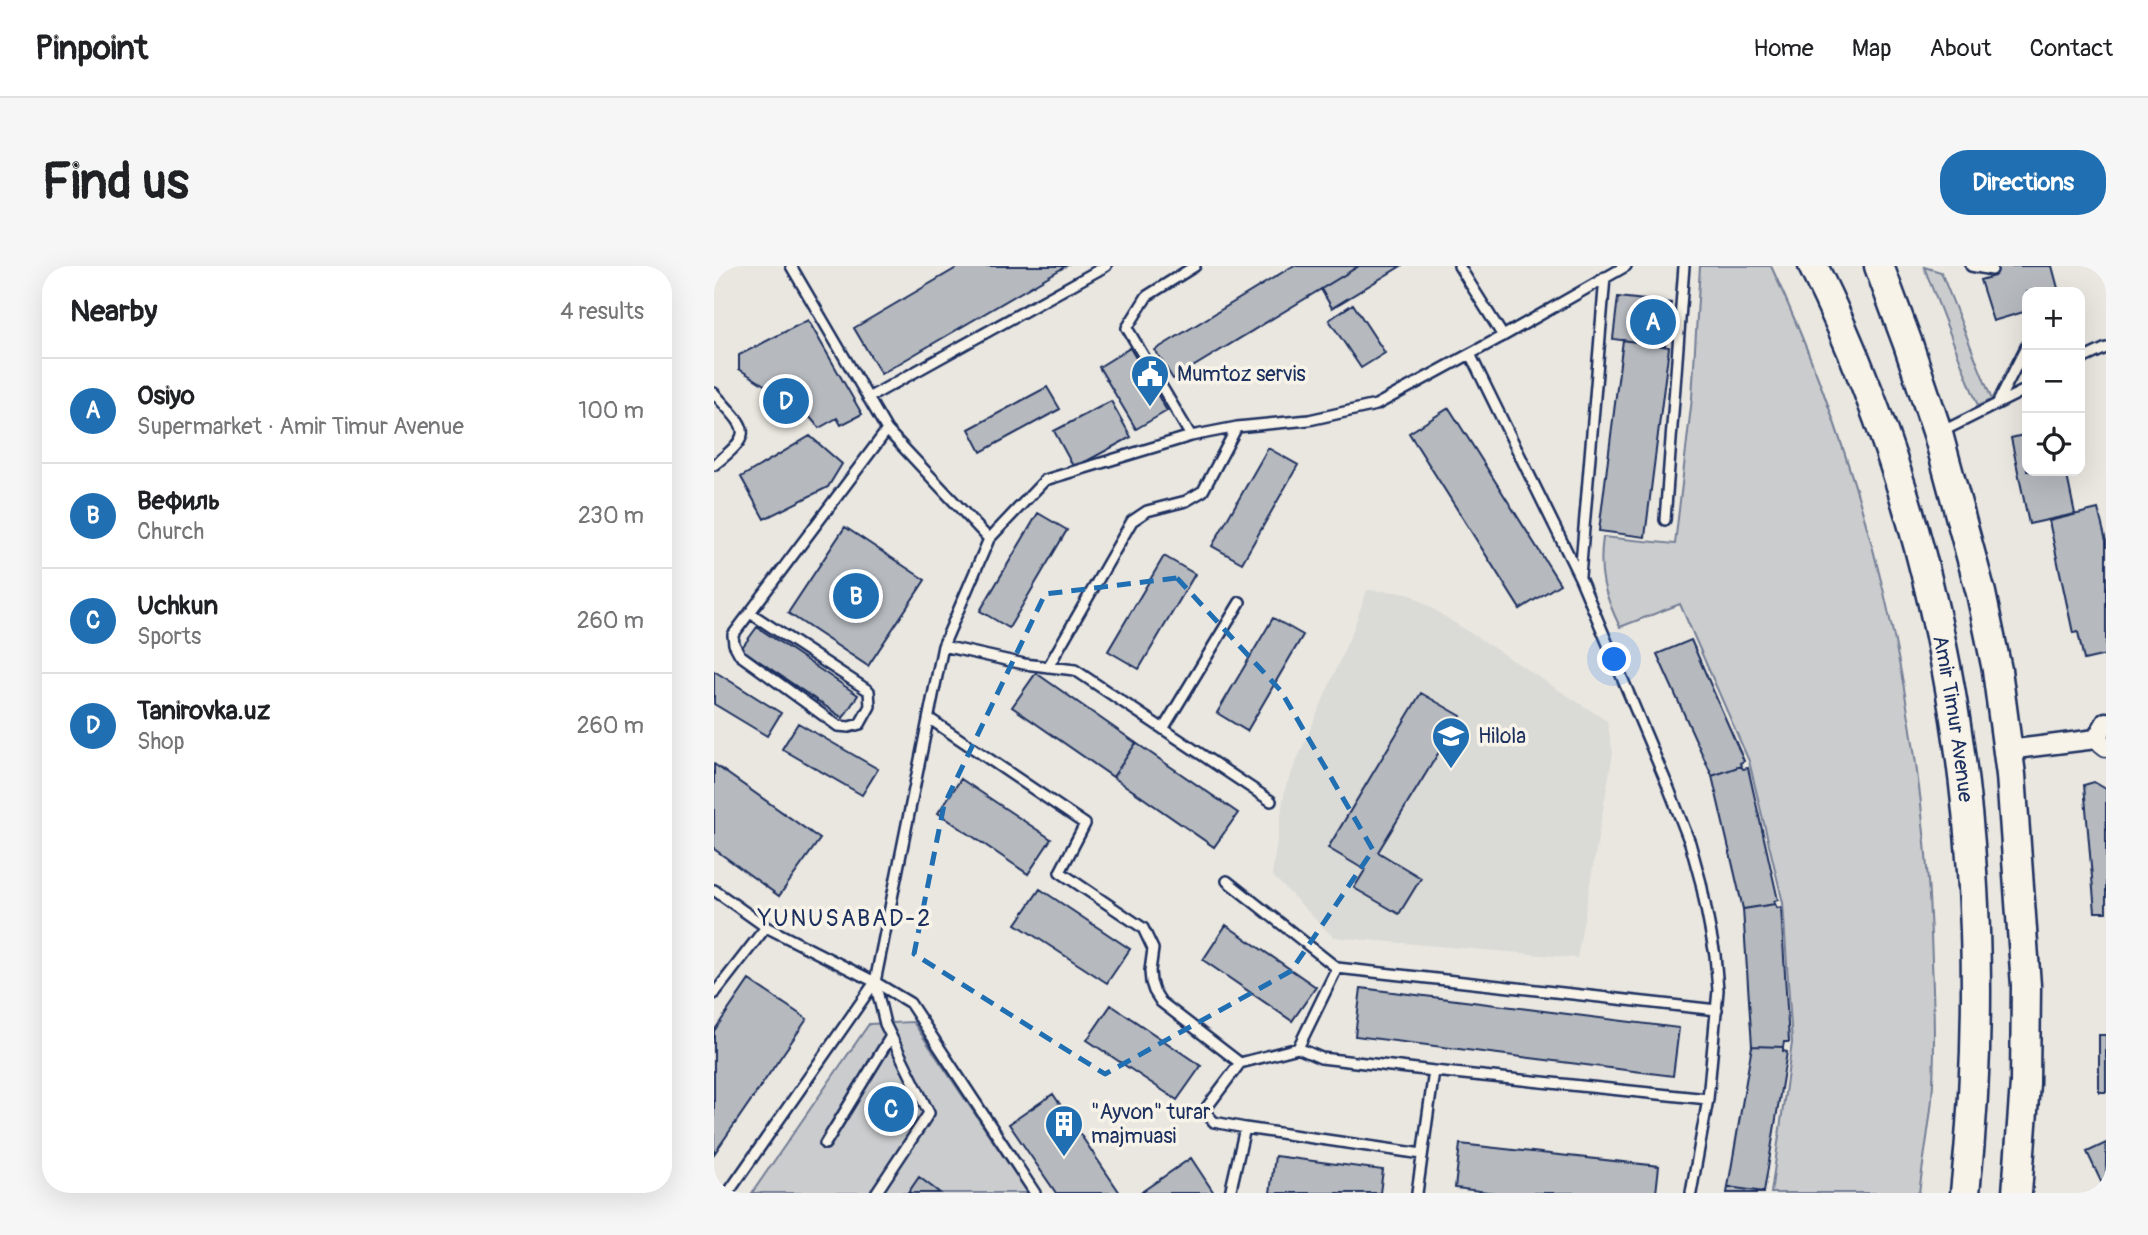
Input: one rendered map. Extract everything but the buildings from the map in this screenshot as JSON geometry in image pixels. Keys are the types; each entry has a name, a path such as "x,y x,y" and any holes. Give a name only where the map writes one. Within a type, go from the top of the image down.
{"main road":[{"name":"Amir Timur Avenue","path":"1813,266 1855,357 1885,435 1928,580 1958,730 1976,918 1975,1073 1965,1193"},
{"path":"1881,267 1938,434 1981,593 1997,670 2018,850 2026,986 2025,1083 2017,1193"}],"street":[{"path":"2008,750 2101,743 2106,722"}],"lane":[{"path":"791,266 887,430 989,539"},
{"path":"868,398 1106,266"},
{"path":"1191,436 1127,328 1147,296 1195,266"},
{"path":"1459,266 1503,336"},
{"path":"729,1193 875,982 943,646 989,539 1045,480 1191,436 1237,427 1309,420 1376,405 1626,266"},
{"path":"1665,520 1684,266"},
{"path":"1971,266 1992,270"},
{"path":"1580,578 1605,278"},
{"path":"2085,358 2106,348"},
{"path":"1997,406 2025,350"},
{"path":"1470,354 1580,578 1690,844 1701,883 1715,954 1718,990 1708,1099 1691,1193"},
{"path":"1938,434 2022,392"},
{"path":"714,393 741,424 742,437 738,445 714,465"},
{"path":"1048,667 1132,522 1147,511 1186,501 1203,491 1237,427"},
{"path":"750,612 869,691 870,706 860,724 838,726 740,655 733,635 750,612 887,430"},
{"path":"1163,729 1240,602"},
{"path":"943,646 1024,664 1075,670 1271,801"},
{"path":"930,719 1085,824 1060,872 1143,928 1153,949 1150,971 1154,991 1161,1002 1240,1063"},
{"path":"1227,881 1337,968 1717,1010"},
{"path":"714,890 766,927 875,982 910,1003 1035,1193"},
{"path":"714,994 766,927"},
{"path":"1298,1048 1337,968"},
{"path":"875,982 885,1024 929,1113 876,1193"},
{"path":"825,1144 891,1036"},
{"path":"1422,1154 1245,1128 1214,1122 1206,1113 1210,1102 1240,1063 1298,1048 1321,1058 1708,1099"},
{"path":"1417,1193 1434,1071"},
{"path":"1230,1193 1245,1128"}],"highlighted area":[{"path":"1177,578 1281,691 1373,850 1291,971 1105,1074 914,954 944,805 1045,594"}],"shaded area":[{"path":"1700,266 1771,266 1836,427 1862,509 1884,593 1902,677 1926,849 1934,1017 1933,1079 1919,1193 1771,1193 1792,1043 1783,903 1749,761 1680,604 1620,627 1604,584 1601,562 1603,537 1675,544 1692,398"},
{"path":"1924,267 1941,272 1992,400 1978,406"},
{"name":"Hilola","path":"1367,590 1408,593 1607,721 1613,753 1577,958 1333,937 1272,875 1285,788 1353,630"},
{"path":"913,1022 1028,1193 752,1193 869,1024"}],"place":[{"name":"Osiyo","path":"1653,322"},
{"name":"Tanirovka.uz","path":"786,401"},
{"name":"Mumtoz servis","path":"1150,408"},
{"name":"Вефиль","path":"856,596"},
{"name":"Hilola","path":"1451,770"},
{"name":"Uchkun","path":"891,1109"},
{"name":"\"Ayvon\" turar majmuasi","path":"1064,1158"}],"district":[{"name":"YUNUSABAD-2","path":"845,918"}]}
